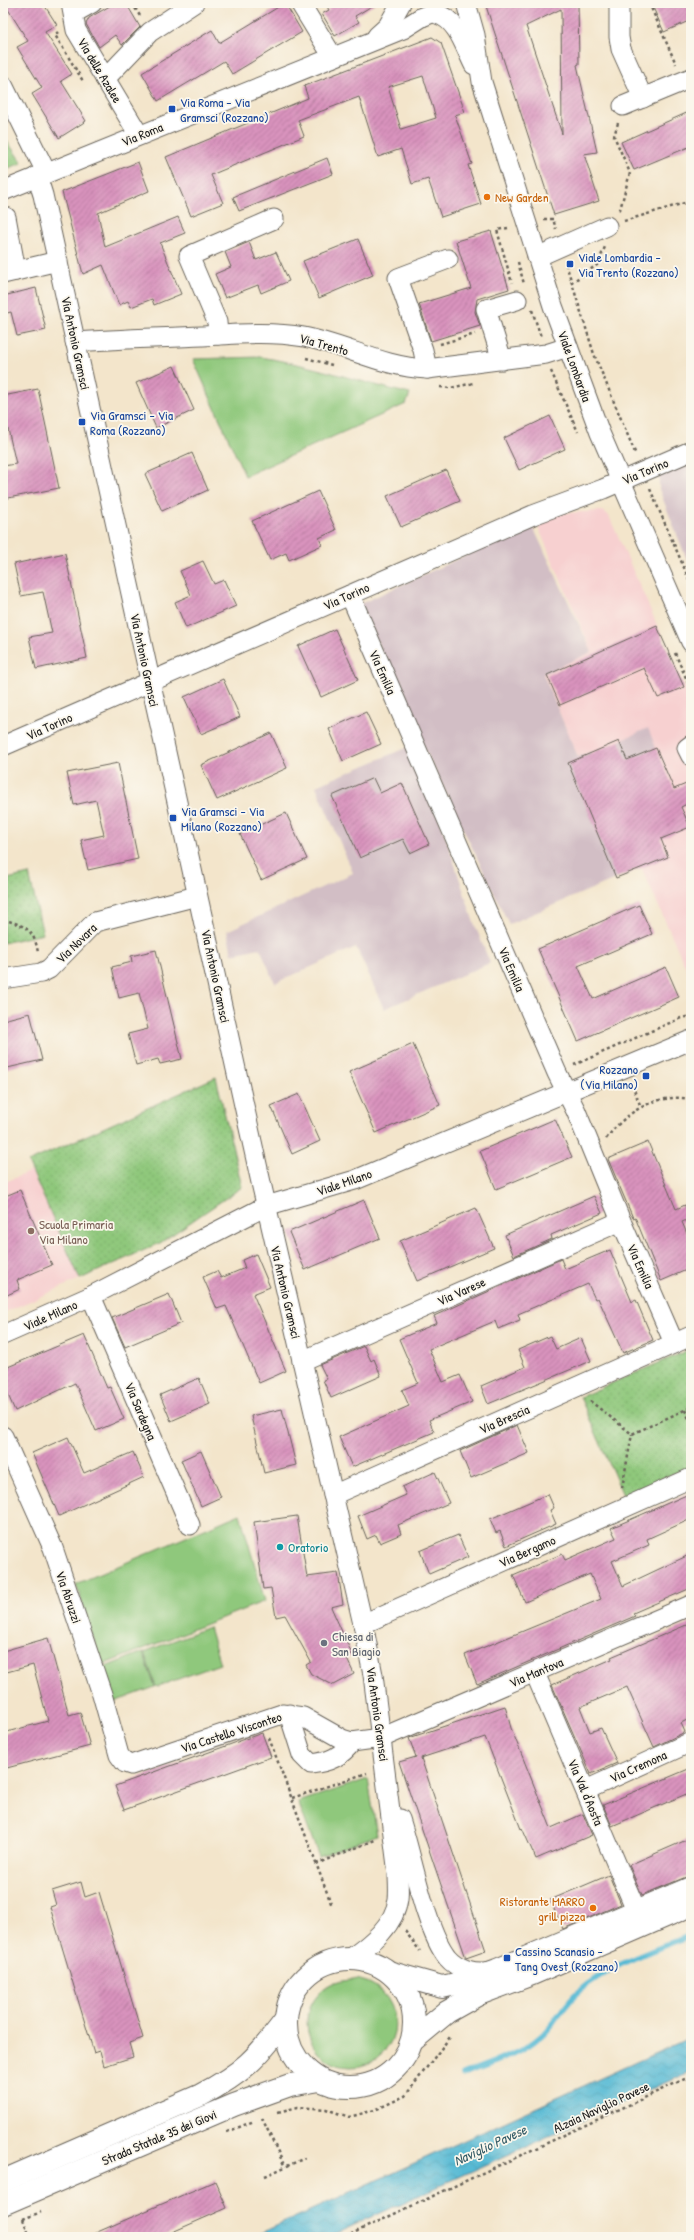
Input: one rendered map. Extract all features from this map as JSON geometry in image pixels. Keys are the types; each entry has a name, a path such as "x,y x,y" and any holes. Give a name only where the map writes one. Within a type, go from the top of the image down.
{"main road":[{"path":"392,1973 404,1987 412,2004 415,2023 412,2041 402,2062 385,2078 364,2087 341,2087 320,2080 305,2070 294,2055 287,2039 285,2021 289,2001 299,1983 308,1974 332,1961 351,1958 373,1962 392,1973 442,1986 465,1982 637,1912 691,1888"},
{"path":"412,2041 447,2012 474,1996 532,1974 691,1905"},
{"name":"Strada Statale 35 dei Giovi","path":"3,2181 201,2095 227,2082 248,2066 285,2021"},
{"name":"Strada Statale 35 dei Giovi","path":"3,2204 234,2105 290,2085 320,2080"}],"street":[{"path":"73,8 92,3"},
{"path":"105,79 150,32 194,3"},
{"path":"300,3 333,57"},
{"name":"Via Roma","path":"370,42 388,26 401,3"},
{"name":"Viale Lombardia","path":"413,3 422,10 445,17 456,29 482,82 537,257 568,348 592,411 691,642"},
{"name":"Via Roma","path":"3,190 403,29 422,16 450,11 462,3"},
{"name":"Viale Lombardia","path":"466,3 475,35 482,82"},
{"path":"619,3 619,37 622,49 643,98"},
{"name":"Via delle Azalee","path":"73,8 76,30 139,135"},
{"path":"623,106 687,80"},
{"name":"Via Antonio Gramsci","path":"3,85 42,174 75,342 197,896 266,1206 364,1624 373,1675 393,1833 398,1874 398,1900 391,1921 368,1946 351,1958"},
{"path":"6,217 10,272 58,260"},
{"path":"218,335 217,322 189,256 274,219"},
{"path":"537,257 613,221"},
{"path":"427,369 423,350 398,278 448,259"},
{"path":"502,360 486,309 517,300"},
{"name":"Via Trento","path":"75,342 218,335 274,334 304,337 379,361 409,368 427,369 546,354 568,348"},
{"name":"Via Torino","path":"3,746 129,691 151,683 533,515 691,451"},
{"name":"Via Emilia","path":"350,595 621,1221 683,1339"},
{"path":"691,745 688,748 691,756"},
{"name":"Via Novara","path":"3,979 41,972 49,969 94,922 197,896"},
{"name":"Viale Milano","path":"3,1335 91,1296 266,1206 355,1180 691,1040"},
{"name":"Via Varese","path":"302,1361 621,1221"},
{"name":"Via Sardegna","path":"91,1296 190,1525"},
{"name":"Via Brescia","path":"333,1495 683,1339"},
{"name":"Via Abruzzi","path":"3,1436 53,1548 102,1694 119,1755 126,1762"},
{"name":"Via Bergamo","path":"364,1624 691,1478"},
{"name":"Via Mantova","path":"381,1738 691,1605"},
{"name":"Via Val d'Aosta","path":"535,1673 637,1912"},
{"name":"Via Castello Visconteo","path":"126,1762 131,1764 139,1763 282,1714 304,1717 342,1739 352,1742"},
{"path":"289,1714 302,1755 311,1764 327,1762 345,1752 352,1742 381,1738"},
{"name":"Via Cremona","path":"586,1790 691,1742"},
{"name":"Via Antonio Gramsci","path":"385,1769 436,1939 448,1958 468,1971 481,1973 497,1970"}],"path":[{"path":"649,3 687,80"},
{"path":"61,30 55,34 86,86"},
{"path":"613,221 630,173 614,136 623,106"},
{"path":"540,219 553,219 594,354 691,584"},
{"path":"508,228 497,230 517,300"},
{"path":"436,346 493,329"},
{"path":"304,358 334,366"},
{"path":"550,369 555,368"},
{"path":"435,387 450,388 481,382"},
{"path":"3,920 28,929 36,942 41,972"},
{"path":"574,1065 681,1018 691,1016"},
{"path":"624,1068 641,1107"},
{"path":"594,1156 624,1118 641,1107 657,1100 678,1096 691,1098"},
{"path":"578,1386 584,1396 632,1434"},
{"path":"632,1434 691,1407"},
{"path":"685,1410 691,1423"},
{"path":"621,1490 632,1434"},
{"path":"262,1720 332,1906"},
{"path":"292,1798 385,1769"},
{"path":"316,1864 393,1833"},
{"path":"276,2113 298,2107 326,2109 349,2116 375,2110 405,2096 452,2034"},
{"name":"Alzaia Naviglio Pavese","path":"345,2237 691,2076"},
{"path":"223,2133 269,2115"},
{"path":"262,2118 285,2167"},
{"path":"265,2176 305,2158"},
{"path":"23,2219 44,2210"}],"shaded area":[{"path":"691,458 691,570 659,489 659,471"},
{"path":"600,511 605,512 609,516 691,702 691,979 590,752 578,757 543,673 592,652 533,515"},
{"path":"532,525 592,652 543,674 578,757 590,752 641,868 509,924 420,739 360,604"},
{"path":"648,728 656,748 627,760 619,741"},
{"path":"415,744 473,920 490,963 384,1009 356,947 275,983 260,948 232,954 227,931 353,873 316,786"},
{"name":"Scuola Primaria Via Milano","path":"31,1171 80,1279 3,1313 3,1183"}],"green space":[{"path":"3,135 22,163 3,170"},
{"path":"261,357 317,369 410,394 406,404 245,476 193,359"},
{"path":"29,874 43,934 3,943 3,880"},
{"path":"216,1077 242,1187 160,1243 80,1279 28,1162"},
{"path":"691,1349 691,1466 623,1495 580,1397"},
{"path":"240,1514 265,1601 102,1665 76,1584"},
{"path":"209,1627 220,1664 156,1687 144,1652"},
{"path":"143,1652 155,1687 114,1702 103,1668"},
{"path":"368,1779 377,1835 319,1857 298,1802"},
{"path":"351,1979 368,1982 382,1992 392,2006 395,2023 392,2040 382,2054 368,2064 351,2067 334,2064 320,2054 310,2040 307,2023 310,2006 320,1992 334,1982"}],"water":[{"name":"Naviglio Pavese","path":"691,2037 691,2071 328,2237 252,2237"}],"building":[{"path":"4,3 43,3 57,25 45,32 72,74 61,81 86,121 59,138 32,94 42,88 17,47 28,41"},
{"path":"115,3 126,3 140,27 122,45 115,35 99,47 86,24 89,18"},
{"path":"285,3 302,32 232,74 224,61 158,101 142,73 212,30 219,43"},
{"path":"325,3 377,3 355,16 359,22 335,36 322,14 329,10"},
{"path":"485,3 578,3 579,64 577,65 597,152 584,154 599,201 554,215","holes":["561,9 562,134 526,26"]},
{"path":"651,3 691,3 691,20 664,32"},
{"path":"432,37 441,43 465,112 455,115 472,164 468,165 481,204 441,217 428,179 412,184 401,149 378,157 359,97 298,120 304,136 211,175 223,203 191,216 166,157 308,98 304,86","holes":["423,76 436,118 401,129 388,87"]},
{"path":"691,111 691,146 634,170 621,142"},
{"path":"327,158 333,174 239,211 233,197"},
{"path":"138,162 149,191 98,213 105,247 178,217 185,233 160,243 181,294 154,305 152,299 131,307 128,301 119,305 103,265 83,274 62,192"},
{"path":"491,231 509,289 477,299 475,312 480,326 431,341 419,304 471,288 456,241"},
{"path":"358,239 373,275 319,298 303,261"},
{"path":"249,242 256,260 276,252 289,281 261,293 258,285 225,298 215,274 231,267 225,252"},
{"path":"36,288 46,330 17,336 11,312 3,314 3,296"},
{"path":"174,366 194,410 156,428 136,383"},
{"path":"38,389 59,488 3,499 3,466 16,464 8,429 3,430 3,396"},
{"path":"550,416 565,449 519,470 504,438"},
{"path":"192,453 208,490 162,511 145,474"},
{"path":"446,470 460,501 401,527 387,496"},
{"path":"318,491 336,530 319,538 322,545 289,560 286,553 270,560 252,521"},
{"path":"65,553 87,658 36,669 29,637 52,633 43,592 21,596 14,564"},
{"path":"203,561 214,584 224,580 236,606 186,628 175,602 191,595 180,571"},
{"path":"657,626 684,687 658,698 644,668 560,705 547,675"},
{"path":"335,629 358,680 321,697 298,646"},
{"path":"223,679 240,717 201,734 184,697"},
{"path":"366,712 381,744 343,761 329,729"},
{"path":"271,733 287,768 217,800 201,765"},
{"path":"619,741 627,760 656,748 674,789 691,782 691,802 681,807 690,827 661,839 668,857 616,878 568,763"},
{"path":"118,763 138,859 88,870 81,840 104,835 96,800 74,805 67,773"},
{"path":"373,778 380,793 402,783 429,844 410,853 403,839 360,858 332,796"},
{"path":"286,813 307,859 261,880 240,834"},
{"path":"639,905 652,934 578,966 593,999 666,967 679,997 578,1041 538,949"},
{"path":"156,950 182,1059 160,1064 158,1059 136,1065 128,1034 148,1029 139,993 119,998 112,967 132,962 131,956"},
{"path":"30,1013 42,1060 3,1069 3,1020"},
{"path":"413,1044 440,1105 376,1133 349,1072"},
{"path":"299,1094 320,1141 292,1154 271,1106"},
{"path":"555,1119 572,1157 496,1189 480,1151"},
{"path":"648,1142 676,1209 685,1205 691,1218 682,1222 691,1243 691,1268 661,1281 635,1217 633,1218 608,1159"},
{"path":"20,1190 52,1265 17,1280 20,1289 3,1297 3,1197"},
{"path":"594,1196 602,1213 551,1235 552,1239 514,1256 505,1235"},
{"path":"364,1200 380,1238 305,1270 289,1232"},
{"path":"476,1208 494,1248 417,1281 400,1241"},
{"path":"610,1250 632,1302 636,1300 653,1340 623,1353 598,1298 595,1299 588,1284 518,1314 520,1320 498,1329 495,1321 429,1349 443,1382 460,1375 472,1402 429,1420 434,1432 352,1467 339,1437 409,1406 402,1390 418,1383 399,1339 437,1323 434,1316 561,1259 565,1269"},
{"path":"256,1254 270,1287 253,1294 286,1371 259,1383 226,1306 217,1309 203,1277 217,1271 221,1278 245,1268 242,1260"},
{"path":"169,1294 181,1323 125,1347 112,1318"},
{"path":"84,1335 107,1388 110,1387 124,1419 96,1431 75,1383 15,1411 3,1383 3,1369"},
{"path":"550,1336 556,1349 581,1338 591,1361 488,1404 481,1386 525,1367 518,1350"},
{"path":"364,1346 371,1361 374,1359 381,1376 331,1398 323,1380 327,1379 320,1365"},
{"path":"199,1378 210,1404 171,1421 160,1395"},
{"path":"282,1409 296,1465 264,1473 251,1416"},
{"path":"517,1425 529,1453 471,1478 460,1451"},
{"path":"68,1437 84,1473 133,1452 144,1477 59,1516 32,1453"},
{"path":"201,1451 221,1497 201,1506 181,1460"},
{"path":"435,1472 449,1503 398,1525 401,1534 380,1543 376,1535 367,1539 358,1516 406,1495 402,1487"},
{"path":"691,1493 691,1519 647,1539 649,1545 612,1561 623,1586 691,1554 691,1588 633,1613 635,1616 477,1684 465,1655 601,1599 590,1574 525,1602 513,1575 562,1554 565,1560 616,1538 611,1528"},
{"path":"548,1494 554,1508 550,1510 556,1524 506,1546 500,1531 496,1533 490,1519"},
{"name":"Oratorio","path":"297,1516 307,1577 338,1573 343,1604 331,1607 352,1654 346,1657 354,1674 333,1685 311,1674 306,1665 311,1662 285,1615 276,1617 271,1588 263,1589 254,1522"},
{"path":"458,1535 468,1557 429,1574 420,1551"},
{"path":"691,1623 691,1718 681,1723 685,1732 654,1747 627,1687 580,1707 590,1732 601,1728 617,1763 591,1774 552,1685 612,1659 611,1657"},
{"path":"48,1638 69,1715 80,1712 90,1746 3,1769 3,1733 48,1721 33,1665 3,1673 3,1651"},
{"path":"505,1706 511,1728 551,1828 583,1814 592,1835 536,1859 522,1828 521,1829 485,1737 421,1758 486,1951 466,1958 399,1762 416,1757 409,1738"},
{"path":"262,1733 271,1757 124,1810 115,1786"},
{"path":"691,1768 691,1792 612,1826 603,1805"},
{"path":"691,1838 691,1875 642,1895 629,1865"},
{"path":"609,1875 621,1904 563,1929 550,1900"},
{"path":"81,1882 85,1897 99,1892 143,2038 129,2043 133,2057 104,2066 100,2051 94,2053 50,1907 56,1905 52,1891"},
{"path":"215,2181 227,2208 161,2237 86,2237"}],"waterway":[{"path":"463,2074 494,2063 533,2042 547,2030 574,1996 591,1981 633,1959 691,1935"}],"place":[{"name":"Via Roma - Via Gramsci (Rozzano)","path":"172,109"},
{"name":"New Garden","path":"487,197"},
{"name":"Viale Lombardia - Via Trento (Rozzano)","path":"570,264"},
{"name":"Via Gramsci - Via Roma (Rozzano)","path":"82,422"},
{"name":"Via Gramsci - Via Milano (Rozzano)","path":"173,818"},
{"name":"Rozzano (Via Milano)","path":"646,1076"},
{"name":"Scuola Primaria Via Milano","path":"31,1231"},
{"name":"Oratorio","path":"280,1547"},
{"name":"Chiesa di San Biagio","path":"324,1643"},
{"name":"Ristorante MARRO grill pizza","path":"593,1908"},
{"name":"Cassino Scanasio - Tang Ovest (Rozzano)","path":"507,1958"}]}
